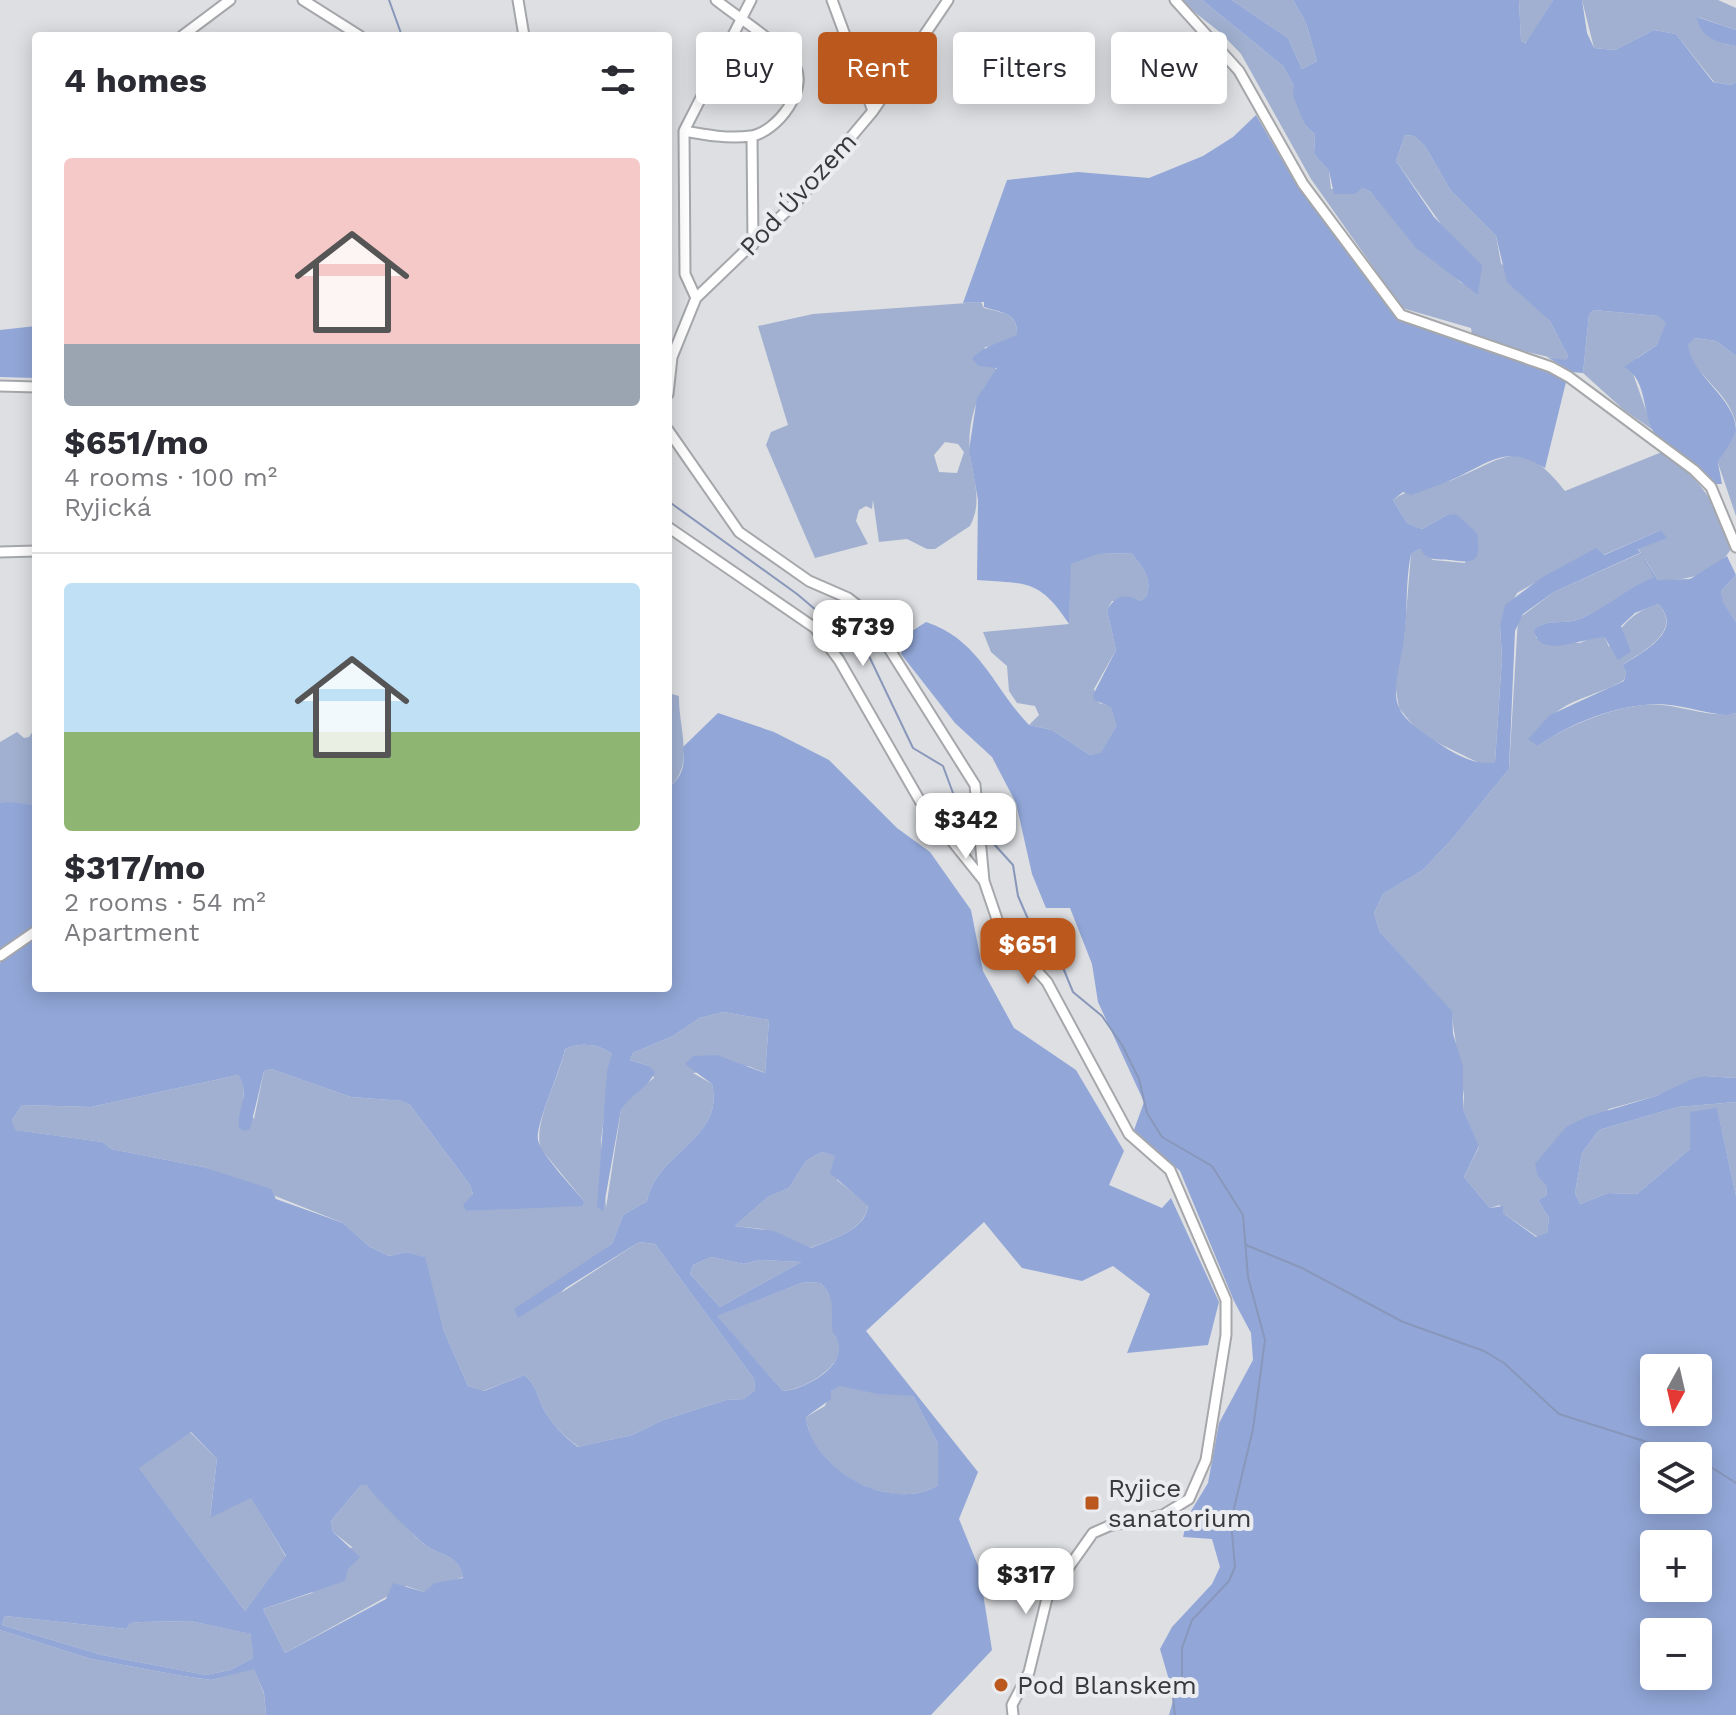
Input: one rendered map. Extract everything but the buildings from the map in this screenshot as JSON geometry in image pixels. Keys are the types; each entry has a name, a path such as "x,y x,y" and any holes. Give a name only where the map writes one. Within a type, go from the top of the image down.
{"street":[{"path":"187,32 230,0"},
{"path":"303,0 354,32"},
{"path":"518,0 523,32"},
{"path":"684,131 717,137 752,136 767,132 796,94 799,81 794,64 716,0"},
{"path":"696,298 685,274 684,131 739,18 751,0"},
{"path":"832,0 873,111"},
{"name":"Pod Úvozem","path":"672,350 696,298 799,199 873,111 948,0"},
{"path":"1175,0 1239,71 1303,184 1401,315 1551,367 1569,377 1694,470 1711,487 1736,547"},
{"path":"752,136 753,245"},
{"path":"0,386 32,387"},
{"path":"672,436 739,532 809,581 848,598 866,612 975,785 984,881 1001,931 1047,982 1129,1134 1170,1170 1226,1300 1226,1335 1206,1460 1189,1499 1163,1515 1109,1526 1093,1533 1047,1598 1029,1672 1012,1705 1013,1715"},
{"path":"672,530 815,628 839,660 920,801 984,881"},
{"path":"0,552 32,551"},
{"path":"0,956 32,934"}],"shaded area":[{"path":"1179,0 1202,0 1283,66 1294,86 1305,125 1315,135 1314,154 1329,171 1331,189 1362,188 1371,192 1460,282 1478,292 1478,276 1396,161 1405,135 1414,136 1425,146 1451,191 1496,236 1501,263 1550,321 1568,356 1566,361 1488,343 1472,335 1471,328 1402,308 1311,179 1241,54 1227,39 1227,32 1220,32"},
{"path":"1202,0 1232,0 1288,38 1302,69 1317,61 1306,23 1293,0 1519,0 1521,41 1526,43 1553,0 1582,0 1587,33 1594,48 1615,50 1654,30 1676,34 1713,82 1731,85 1736,82 1736,356 1716,341 1695,338 1688,344 1696,366 1734,419 1735,434 1718,463 1722,484 1716,484 1656,435 1648,419 1641,389 1632,373 1624,367 1657,345 1666,323 1658,316 1594,310 1589,315 1583,373 1572,372 1547,357 1566,360 1568,356 1550,321 1507,282 1496,236 1451,191 1425,146 1414,136 1405,135 1396,161 1434,217 1482,265 1478,295 1416,248 1371,192 1362,188 1355,194 1334,194 1329,171 1314,154 1315,135 1305,125 1293,96 1294,86 1283,66"},
{"path":"1232,0 1293,0 1306,23 1317,61 1302,69 1288,38"},
{"path":"1519,0 1553,0 1527,43 1521,41"},
{"path":"1582,0 1718,0 1736,8 1736,30 1698,17 1725,44 1736,46 1736,82 1731,85 1714,82 1676,34 1654,30 1615,50 1594,48"},
{"path":"1697,17 1736,30 1736,46 1716,41 1705,34"},
{"path":"1256,115 1298,187 1397,319 1549,372 1566,382 1545,468 1521,457 1510,456 1411,495 1403,492 1393,500 1407,523 1422,529 1447,515 1456,514 1477,533 1478,542 1477,555 1471,561 1433,559 1420,549 1411,554 1396,691 1397,703 1410,723 1461,757 1481,763 1495,762 1502,658 1500,626 1505,605 1541,578 1596,548 1604,555 1661,530 1667,538 1638,549 1658,580 1690,579 1727,556 1736,575 1721,591 1723,603 1736,622 1736,713 1726,715 1665,704 1642,705 1594,717 1538,746 1528,739 1550,715 1624,681 1626,672 1622,665 1658,640 1667,623 1658,604 1635,613 1621,626 1631,652 1618,660 1605,638 1554,646 1538,639 1534,630 1545,624 1582,618 1654,577 1640,553 1554,592 1523,614 1515,631 1509,769 1423,870 1383,894 1374,913 1380,932 1452,1011 1453,1034 1463,1066 1463,1109 1479,1146 1464,1177 1490,1208 1503,1206 1503,1213 1536,1237 1547,1233 1549,1218 1538,1200 1547,1195 1546,1185 1538,1177 1535,1164 1566,1127 1586,1117 1656,1096 1692,1079 1704,1076 1736,1078 1736,1102 1678,1107 1599,1130 1582,1153 1575,1193 1580,1204 1608,1193 1637,1194 1690,1149 1690,1112 1717,1108 1736,1196 1736,1715 1169,1715 1174,1697 1160,1649 1172,1627 1212,1584 1220,1567 1212,1539 1183,1537 1188,1516 1208,1483 1219,1423 1253,1360 1251,1333 1234,1301 1180,1171 1134,1130 1144,1102 1098,1002 1092,964 1070,908 1046,908 1032,874 1016,803 992,757 955,723 901,654 909,633 926,622 944,630 973,652 1029,725 1052,730 1090,755 1101,753 1116,726 1111,707 1094,700 1093,695 1116,650 1107,610 1113,601 1121,597 1139,601 1146,597 1147,579 1131,553 1099,554 1071,564 1069,624 1040,591 1021,584 977,580 978,500 969,450 977,398 997,368 979,366 972,359 1017,334 1017,327 1011,317 984,307 984,302 963,303 1007,180 1078,172 1149,178 1203,156 1233,137"},
{"path":"981,302 984,308 1007,315 1015,321 1017,334 997,346 985,347 979,366 995,366 997,373 978,399 970,432 977,499 974,517 970,526 935,549 927,549 907,539 879,542 873,500 872,509 866,506 859,510 856,521 868,544 815,558 766,445 771,432 788,425 758,326 813,314","holes":["945,442 958,444 964,452 957,473 939,472 934,455"]},
{"path":"1594,310 1658,316 1667,323 1657,345 1637,358 1632,371 1653,430 1624,410 1583,373 1589,315"},
{"path":"32,326 32,378 0,377 0,330"},
{"path":"1695,338 1716,341 1736,356 1736,425 1726,402 1690,354 1687,343"},
{"path":"1736,429 1736,516 1718,463"},
{"path":"1662,452 1688,473 1706,494 1731,549 1717,565 1699,575 1668,580 1658,580 1642,554 1655,577 1582,618 1546,624 1535,630 1536,638 1580,643 1594,636 1605,638 1609,647 1629,620 1649,607 1658,604 1665,614 1666,623 1657,640 1622,665 1626,672 1624,680 1559,710 1542,731 1538,746 1580,723 1632,707 1662,705 1708,713 1736,713 1736,1078 1704,1076 1656,1096 1609,1109 1538,1177 1546,1184 1547,1195 1538,1200 1549,1218 1547,1233 1539,1238 1503,1213 1500,1205 1490,1208 1464,1177 1479,1147 1463,1109 1464,1096 1451,1011 1380,932 1374,913 1383,894 1423,870 1509,769 1518,619 1554,592 1641,553 1638,548 1661,530 1603,555 1564,566 1517,593 1500,626 1502,658 1495,762 1483,765 1420,734 1399,708 1394,678 1404,639 1411,554 1420,549 1433,560 1465,563 1477,533 1447,515 1422,529 1407,523 1393,500 1407,492 1452,480 1512,456 1536,462 1565,491"},
{"path":"1131,553 1146,574 1148,590 1146,597 1139,601 1112,601 1107,610 1116,650 1094,689 1099,703 1111,706 1116,726 1101,754 1090,755 1052,730 1029,725 1039,715 1035,706 1017,703 1009,691 1007,666 991,652 983,632 1069,624 1070,564 1098,554"},
{"path":"1736,575 1736,622 1722,603 1721,591"},
{"path":"672,694 679,696 684,746 684,758 672,784"},
{"path":"718,713 774,732 829,760 897,828 930,852 971,910 983,971 1014,1028 1076,1070 1124,1151 1109,1185 1162,1208 1171,1198 1219,1302 1208,1345 1127,1353 1150,1294 1113,1266 1082,1281 1022,1268 984,1222 866,1331 978,1472 959,1519 979,1568 992,1650 931,1715 266,1715 264,1693 254,1669 211,1680 183,1676 91,1659 0,1630 0,963 32,940 32,992 672,992 672,784 682,770 683,747","holes":["723,1012 769,1020 765,1073 717,1055 693,1056 685,1064 712,1084 713,1103 709,1118 700,1132 663,1169 647,1201 623,1215 612,1244 514,1309 518,1318 639,1242 655,1244 754,1379 755,1390 744,1399 726,1400 663,1420 632,1435 578,1447 550,1419 534,1386 524,1375 484,1391 468,1386 444,1331 425,1257 406,1252 389,1256 370,1247 343,1223 276,1199 271,1189 203,1167 111,1149 103,1142 15,1130 12,1120 22,1105 91,1107 238,1075 244,1089 239,1128 244,1131 250,1129 264,1071 271,1069 351,1097 403,1101 410,1105 470,1185 473,1194 463,1205 466,1211 582,1206 584,1201 540,1146 538,1133 565,1049 589,1045 612,1054 607,1071 597,1207 603,1211 621,1110 655,1072 649,1066 630,1060 633,1053 673,1036 700,1018","822,1152 835,1156 830,1173 868,1206 861,1222 811,1248 774,1231 735,1226 768,1197 789,1188 806,1161","711,1257 744,1264 760,1260 801,1262 720,1307 690,1274 693,1265","804,1282 820,1283 831,1300 833,1333 839,1343 839,1353 834,1363 816,1379 783,1391 717,1316","840,1386 878,1394 913,1396 938,1444 938,1485 919,1493 899,1494 857,1482 838,1469 823,1454 812,1436 806,1417 831,1399 831,1391","191,1432 217,1459 210,1518 251,1498 286,1556 245,1611 139,1468","361,1485 367,1485 423,1544 455,1561 463,1578 435,1583 424,1592 393,1583 386,1599 285,1653 263,1609 345,1581 348,1569 360,1557 333,1532 331,1521","5,1616 126,1629 131,1623 190,1621 251,1634 253,1658 230,1670 206,1675 102,1655 2,1625"]},
{"path":"17,732 24,738 32,733 32,805 0,803 0,742"},
{"path":"0,803 32,805 32,928 0,949"},
{"path":"723,1012 769,1020 765,1073 748,1066 693,1073 712,1084 713,1103 709,1118 700,1132 663,1169 647,1201 623,1215 612,1244 586,1264 561,1293 639,1242 655,1244 754,1379 755,1390 744,1399 726,1400 663,1420 632,1435 579,1447 550,1419 534,1386 524,1375 483,1391 468,1386 444,1331 424,1257 406,1252 389,1256 370,1247 343,1223 203,1167 111,1149 103,1142 14,1130 12,1120 22,1105 91,1107 238,1075 244,1084 243,1104 254,1119 264,1071 271,1069 351,1097 404,1101 410,1105 470,1185 473,1194 466,1211 584,1201 541,1149 539,1139 543,1114 565,1049 589,1045 612,1054 601,1140 606,1208 621,1110 627,1098 654,1078 649,1066 630,1060 633,1053 673,1036 700,1018"},
{"path":"1736,1102 1736,1196 1717,1109 1690,1149 1637,1194 1608,1193 1580,1204 1575,1193 1582,1153 1599,1130 1678,1107"},
{"path":"822,1152 836,1156 837,1180 868,1205 866,1214 854,1228 810,1248 762,1229 735,1226 768,1197 789,1188 806,1161"},
{"path":"711,1257 744,1264 760,1260 801,1262 720,1307 690,1274 693,1265"},
{"path":"804,1282 820,1283 829,1294 835,1336 841,1342 840,1351 836,1360 821,1375 802,1386 783,1391 716,1316"},
{"path":"841,1385 913,1396 938,1444 938,1485 919,1493 899,1494 857,1482 838,1470 812,1437 806,1417 825,1406 831,1391"},
{"path":"190,1432 217,1459 210,1517 251,1497 286,1557 245,1611 138,1467"},
{"path":"361,1485 367,1485 428,1547 455,1561 463,1577 424,1592 406,1586 285,1653 263,1609 312,1593 352,1547 333,1532 331,1521"},
{"path":"5,1616 126,1629 131,1623 190,1621 252,1634 253,1658 230,1670 206,1675 102,1655 2,1625"},
{"path":"0,1630 91,1659 183,1676 211,1680 254,1668 264,1694 266,1715 0,1715"}],"waterway":[{"path":"389,0 401,32"},
{"path":"672,504 797,594 868,654 913,748 943,766 953,793 973,823"},
{"path":"984,833 1013,865 1018,896 1028,919 1059,958 1073,992 1102,1016 1122,1045 1139,1079 1147,1113 1162,1137 1212,1166 1243,1215 1248,1277 1265,1340 1253,1429 1231,1521 1235,1567 1229,1581 1192,1620 1182,1648 1182,1676 1173,1697 1175,1715"},
{"path":"1246,1245 1302,1268 1403,1322 1484,1351 1504,1363 1559,1414 1647,1442"},
{"path":"1712,1468 1736,1483"}],"place":[{"name":"Ryjice sanatorium","path":"1092,1503"},
{"name":"Pod Blanskem","path":"1001,1685"}]}
